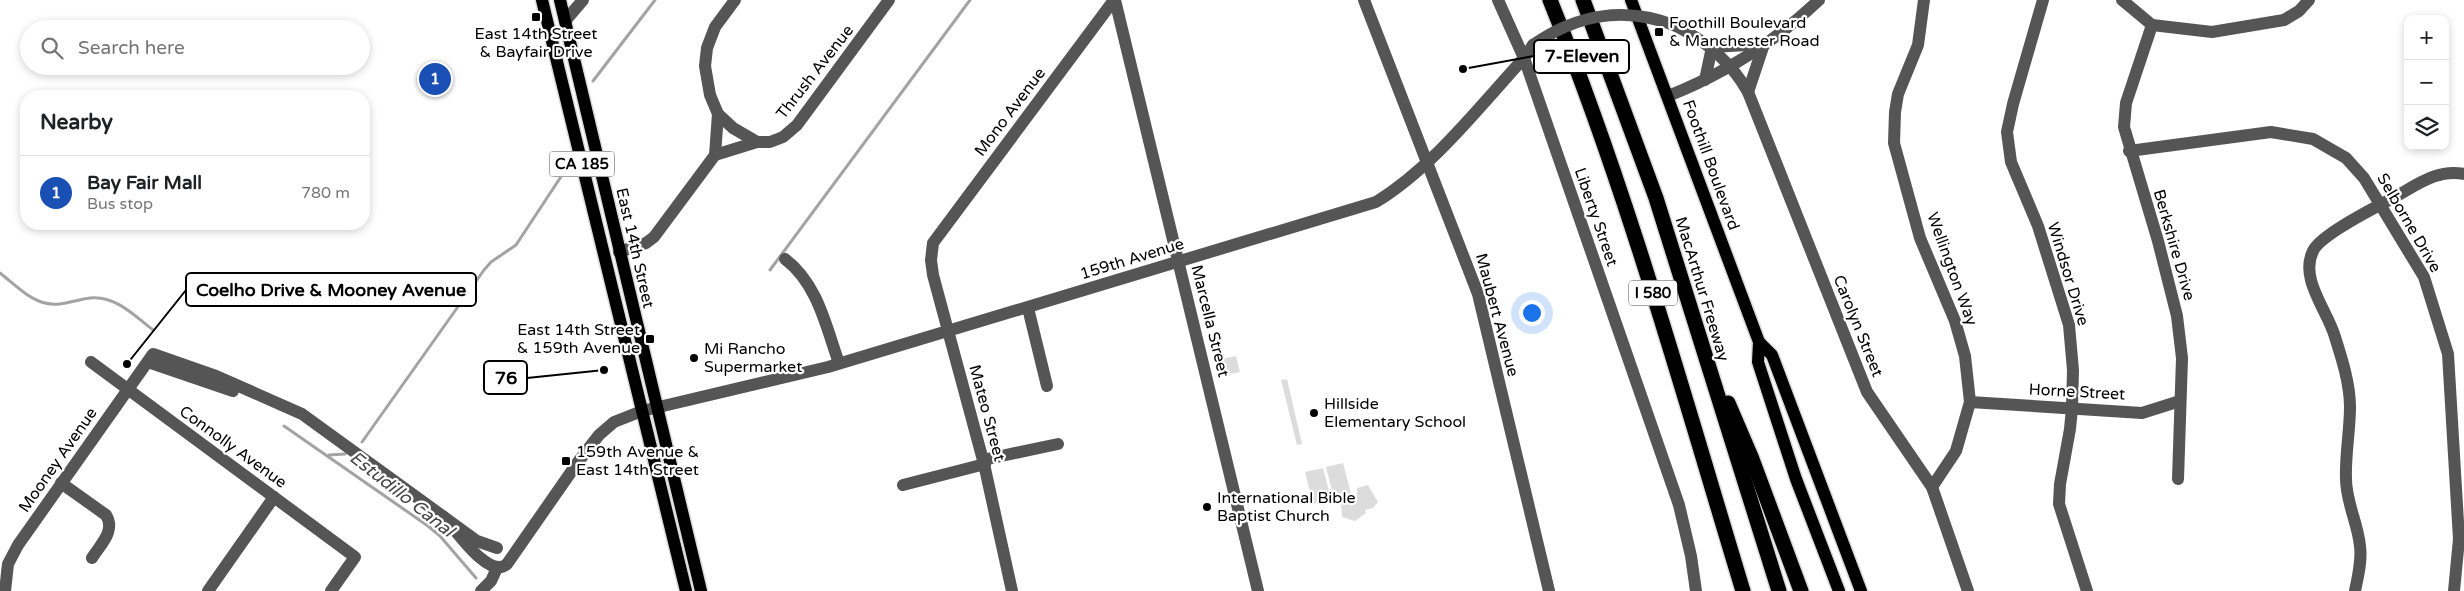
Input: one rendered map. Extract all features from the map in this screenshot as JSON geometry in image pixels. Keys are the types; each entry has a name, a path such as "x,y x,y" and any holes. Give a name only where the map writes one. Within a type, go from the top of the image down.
{"highway":[{"name":"I 580","path":"1550,0 1586,91 1626,207 1743,591"},
{"name":"MacArthur Freeway","path":"1583,0 1635,138 1778,591"},
{"path":"1700,340 1744,439 1801,591"}],"main road":[{"name":"East 14th Street","path":"542,0 686,591"},
{"name":"East 14th Street","path":"560,0 701,591"},
{"name":"Foothill Boulevard","path":"1631,0 1760,342 1772,355 1861,591"},
{"name":"Foothill Boulevard","path":"1760,342 1758,362 1796,479 1839,591"}],"street":[{"path":"565,21 583,0"},
{"path":"735,0 715,28 707,48 705,66 710,95 718,114 733,128 757,142"},
{"name":"Thrush Avenue","path":"715,155 757,142 770,142 783,137 797,125 889,0"},
{"name":"Mono Avenue","path":"933,243 1115,0"},
{"name":"Marcella Street","path":"1115,0 1258,591"},
{"name":"Maubert Avenue","path":"1364,0 1478,294 1549,591"},
{"name":"Liberty Street","path":"1498,0 1524,58 1679,505 1686,530 1696,591"},
{"path":"1668,96 1729,67 1791,26 1819,0"},
{"name":"Wellington Way","path":"1924,0 1918,45 1898,94 1895,112 1894,143 1920,238 1955,321 1965,356 1970,402 1956,452 1932,487"},
{"name":"Windsor Drive","path":"2043,0 2013,104 2007,132 2011,162 2038,226 2069,325 2073,370 2072,408 2060,484 2059,504 2087,591"},
{"path":"2122,0 2152,26 2212,32 2284,20 2299,11 2309,0"},
{"name":"159th Avenue","path":"481,591 492,581 499,566 523,540 599,435 614,422 656,407 839,364 1376,202 1395,190 1427,162 1524,58 1533,45 1568,25 1603,16 1638,16 1676,26 1712,47 1729,67"},
{"name":"Berkshire Drive","path":"2152,26 2126,103 2124,127 2129,151 2158,241 2177,316 2182,358 2178,479"},
{"path":"1705,80 1712,47 1764,44"},
{"path":"1748,92 1764,44"},
{"name":"Carolyn Street","path":"1729,67 1738,74 1748,92 1867,392 1932,487 1968,591"},
{"path":"620,252 646,243 654,237 715,155 718,114"},
{"name":"Selborne Drive","path":"2129,151 2271,132 2293,134 2313,139 2346,158 2364,178 2424,277 2448,354 2459,539 2454,591"},
{"path":"2355,591 2360,567 2360,546 2346,481 2350,406 2344,368 2333,330 2316,295 2309,270 2312,252 2322,240 2381,204 2438,174 2454,172 2464,174"},
{"name":"Mateo Street","path":"933,243 931,260 948,332 984,464 1012,591"},
{"path":"785,260 801,272 813,291 839,364"},
{"path":"1028,308 1047,386"},
{"name":"Mooney Avenue","path":"5,591 6,574 12,554 150,358 212,385 280,405 311,419 444,517"},
{"name":"Connolly Avenue","path":"91,362 355,557 331,591"},
{"name":"Horne Street","path":"1970,402 2142,413 2180,401"},
{"path":"903,485 984,464 987,459 1058,444"},
{"path":"61,483 110,521 109,533 92,558"},
{"path":"208,591 274,497"},
{"path":"444,517 477,541 498,548"},
{"path":"444,517 480,559 499,566"},
{"path":"499,566 489,558 491,552 523,540"}],"shaded area":[{"path":"1236,356 1240,372 1220,376 1217,360"},
{"path":"1287,379 1302,444 1297,445 1281,380"},
{"path":"1343,463 1351,494 1334,498 1326,467"},
{"path":"1323,468 1331,499 1313,504 1305,472"},
{"path":"1368,485 1378,502 1373,508 1365,510 1366,513 1355,521 1342,517 1341,504 1357,501 1357,488"}],"waterway":[{"name":"Estudillo Canal","path":"593,81 655,0"},
{"path":"770,270 970,0"},
{"name":"Estudillo Canal","path":"362,442 484,270 491,262 516,245 568,166"},
{"name":"Estudillo Canal","path":"0,273 39,301 56,304 90,298 108,300 132,313 153,330"},
{"name":"Estudillo Canal","path":"284,426 428,526 440,536 476,578"},
{"name":"Estudillo Canal","path":"329,455 345,454"}],"place":[{"name":"East 14th Street & Bayfair Drive","path":"536,17"},
{"name":"Foothill Boulevard & Manchester Road","path":"1659,32"},
{"name":"7-Eleven","path":"1463,69"},
{"name":"Bay Fair Mall","path":"435,79"},
{"name":"East 14th Street & 159th Avenue","path":"650,339"},
{"name":"Mi Rancho Supermarket","path":"694,358"},
{"name":"Coelho Drive & Mooney Avenue","path":"127,364"},
{"name":"76","path":"604,370"},
{"name":"Hillside Elementary School","path":"1314,413"},
{"name":"159th Avenue & East 14th Street","path":"566,461"},
{"name":"International Bible Baptist Church","path":"1207,507"}]}
